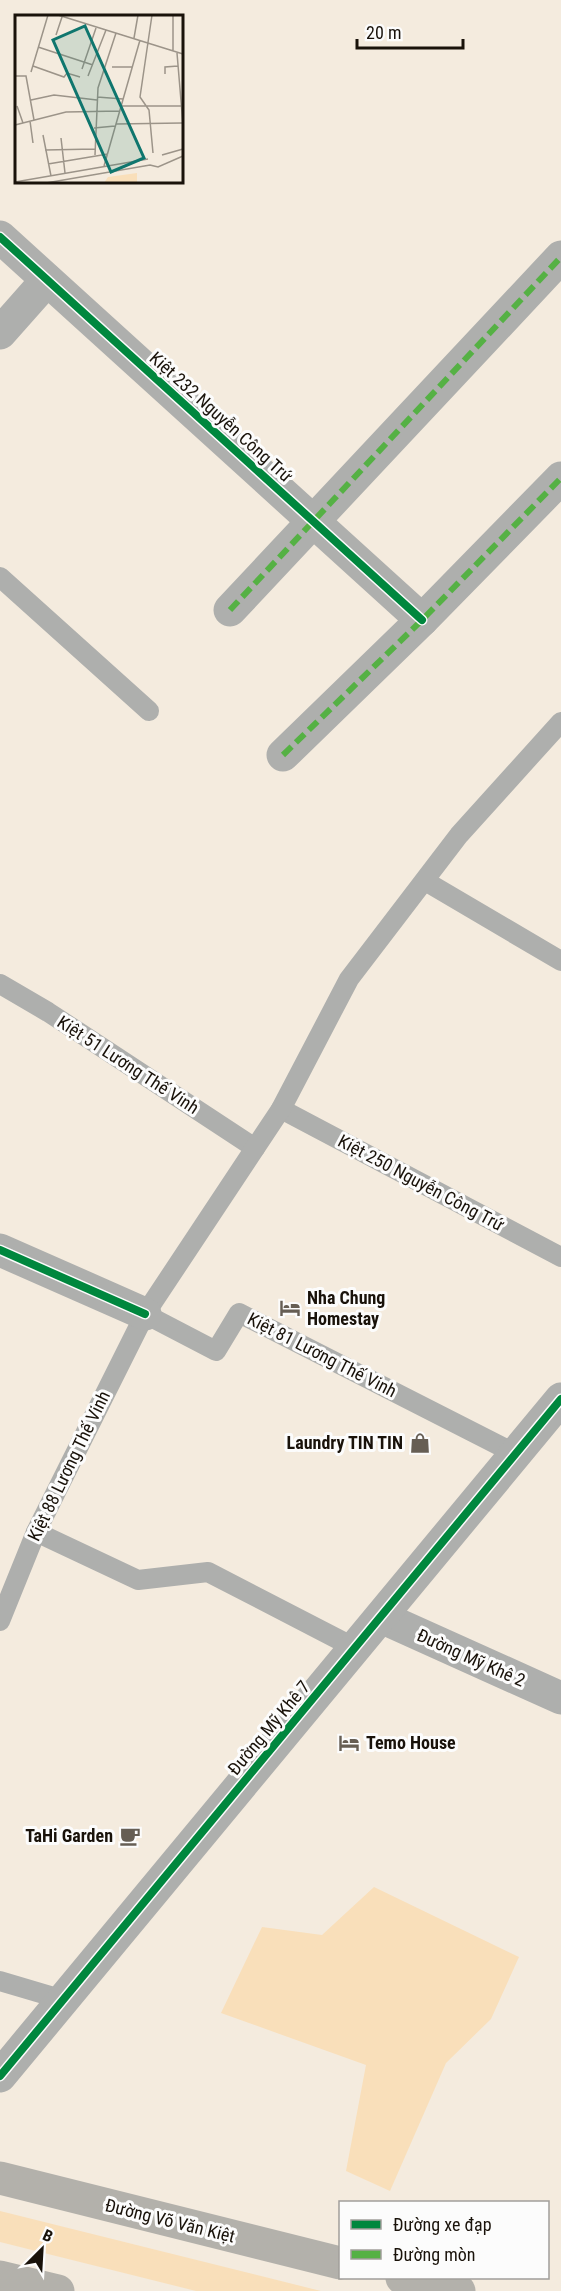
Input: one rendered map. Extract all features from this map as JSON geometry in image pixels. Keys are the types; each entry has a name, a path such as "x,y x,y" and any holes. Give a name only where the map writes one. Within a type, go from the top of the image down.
{"main road":[{"name":"Đường Võ Văn Kiệt","path":"0,2178 339,2263"},
{"path":"0,2277 58,2291"},
{"path":"410,2279 459,2291"}],"street":[{"name":"Kiệt 232 Nguyễn Công Trứ","path":"0,237 422,620"},
{"path":"230,610 561,257"},
{"path":"0,333 47,280"},
{"path":"283,755 422,620 561,478"},
{"path":"0,1250 145,1314"},
{"name":"Đường Mỹ Khê 7","path":"0,2076 561,1399"},
{"name":"Đường Mỹ Khê 2","path":"381,1617 561,1698"}],"lane":[{"path":"0,577 149,711"},
{"path":"145,1314 281,1109 349,979 459,835 561,722"},
{"path":"425,881 561,961"},
{"name":"Kiệt 51 Lương Thế Vinh","path":"0,984 48,1012 255,1149"},
{"name":"Kiệt 250 Nguyễn Công Trứ","path":"281,1109 561,1257"},
{"name":"Kiệt 81 Lương Thế Vinh","path":"145,1314 216,1351 239,1313 516,1454"},
{"name":"Kiệt 88 Lương Thế Vinh","path":"0,1621 36,1532 145,1314"},
{"path":"36,1532 138,1580 208,1572 355,1648"},
{"path":"0,1981 64,2000"}],"shaded area":[{"path":"374,1887 519,1957 491,2019 446,2063 390,2191 346,2171 366,2065 221,2013 262,1927 322,1935"},
{"path":"0,2211 321,2291 196,2291 0,2242"}],"marked path":[{"path":"230,610 561,257"},
{"path":"283,755 422,620 561,478"}],"cycle path":[{"path":"0,237 422,620"},
{"path":"0,1250 145,1314"},
{"path":"0,2076 561,1399"}],"place":[{"name":"Nha Chung Homestay","path":"290,1308"},
{"name":"Laundry TIN TIN","path":"420,1443"},
{"name":"Temo House","path":"349,1743"},
{"name":"TaHi Garden","path":"130,1836"}]}
